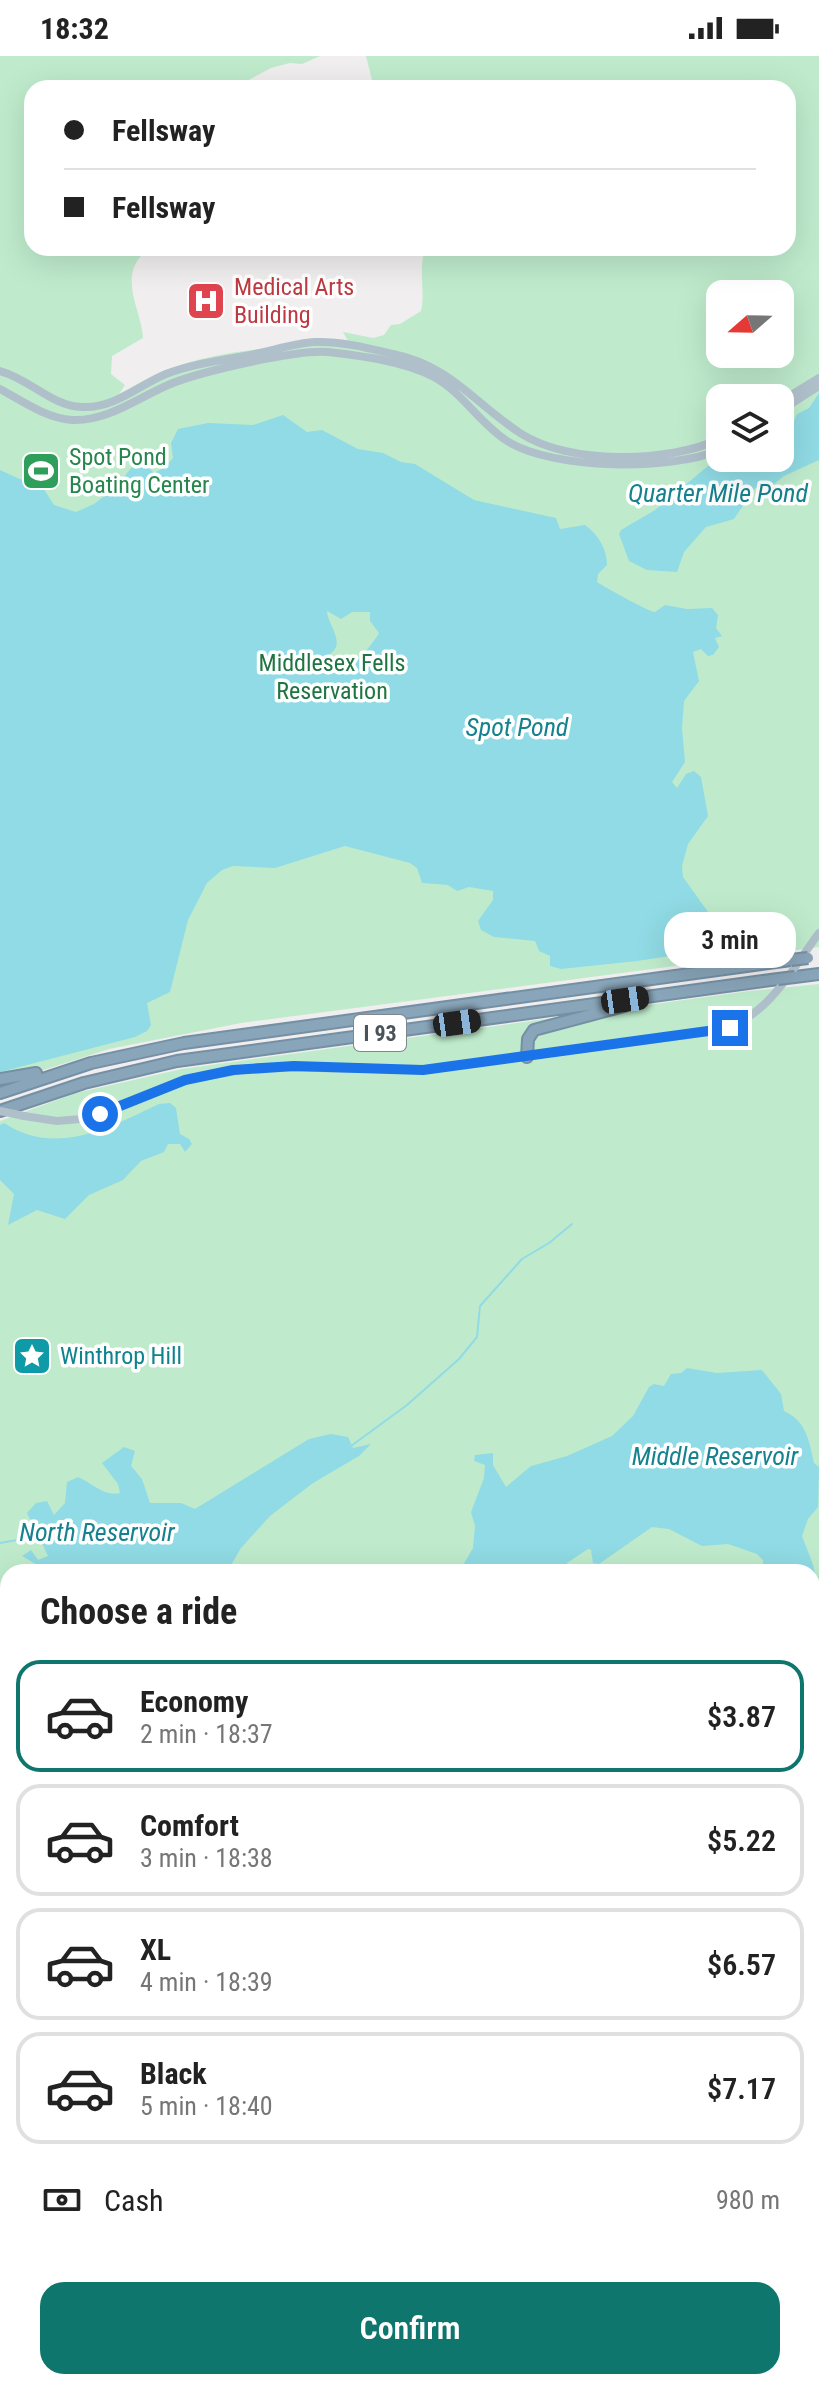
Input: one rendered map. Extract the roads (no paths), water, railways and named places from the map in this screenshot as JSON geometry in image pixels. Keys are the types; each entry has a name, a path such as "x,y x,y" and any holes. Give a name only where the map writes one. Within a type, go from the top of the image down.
{"highway":[{"name":"I 93","path":"0,1093 62,1072 192,1041 814,958"},
{"name":"I 93","path":"0,1111 99,1078 177,1061 819,974"},
{"path":"527,1057 528,1039 534,1030 653,996"},
{"path":"0,1079 62,1072"}],"main road":[{"path":"0,371 17,377 60,402 91,407 111,402 183,368 298,344 327,343 420,361 448,374 519,432 549,452 653,457 690,451 706,445"},
{"path":"0,389 54,416 85,419 109,413 187,378 298,353 321,351 421,371 449,387 510,443 549,452 661,464 706,455"},
{"path":"794,393 819,378"},
{"path":"794,402 819,386"},
{"path":"477,414 486,405"},
{"path":"0,1111 57,1121 81,1119 191,1079 259,1067 402,1072 710,1032 742,1022 770,1001 819,933"}],"water":[{"name":"Quarter Mile Pond","path":"819,393 819,460 794,471 794,421 797,414 809,408"},
{"name":"Spot Pond","path":"283,415 307,432 322,430 358,449 383,453 401,462 415,464 474,500 556,518 560,529 585,525 598,537 605,553 607,565 598,574 597,582 655,612 665,605 687,609 712,608 718,615 716,628 722,636 715,638 719,647 713,655 708,656 701,649 693,652 699,681 684,701 682,728 685,762 672,782 677,788 686,774 694,771 701,777 708,816 688,844 682,866 683,877 708,912 722,923 738,928 740,941 710,950 561,969 550,966 550,956 539,951 535,941 494,937 481,930 478,921 493,900 493,891 469,887 457,891 448,885 422,883 417,868 410,863 345,846 275,868 233,866 222,870 207,883 188,920 170,992 147,1003 151,1025 147,1031 135,1037 0,1072 0,470 22,480 40,483 54,505 76,512 94,504 116,487 135,463 146,465 154,473 165,467 173,458 171,443 178,429 208,423 253,425","holes":["327,611 341,619 352,612 370,612 370,621 379,633 346,672 323,669 320,665 337,641"]},
{"name":"Quarter Mile Pond","path":"706,468 706,472 793,472 769,488 755,488 734,519 706,527 684,552 677,572 647,570 629,561 619,534 655,510"},
{"path":"170,1103 176,1108 180,1134 192,1144 185,1152 180,1144 168,1144 164,1152 141,1161 123,1180 89,1195 65,1219 37,1210 8,1225 14,1194 0,1180 0,1125 4,1123 23,1133 43,1138 62,1138 101,1130 159,1104"},
{"name":"Middle Reservoir","path":"687,1368 717,1373 762,1370 781,1394 784,1411 802,1426 814,1463 819,1467 818,1507 808,1519 802,1536 812,1564 763,1564 757,1554 728,1544 702,1546 669,1529 652,1527 599,1564 593,1563 591,1550 588,1549 566,1564 464,1564 473,1548 475,1526 471,1512 484,1478 485,1465 474,1461 475,1455 493,1453 493,1465 506,1487 531,1466 567,1456 612,1436 633,1416 649,1387 654,1384 664,1386 671,1374 681,1373"},
{"name":"North Reservoir","path":"331,1434 348,1437 353,1448 371,1444 359,1456 313,1483 270,1516 241,1548 232,1564 36,1564 22,1556 31,1550 38,1560 48,1556 40,1539 42,1536 37,1521 31,1521 27,1513 36,1503 47,1501 54,1515 65,1503 67,1482 78,1477 103,1491 120,1493 118,1484 102,1463 124,1447 135,1451 131,1466 142,1479 150,1503 181,1503 195,1509 309,1439"}],"waterway":[{"path":"351,1446 407,1405 459,1359 477,1337 480,1306 522,1259 572,1224"},
{"path":"0,1543 40,1532"}],"place":[{"name":"Medical Arts Building","path":"206,301"},
{"name":"Spot Pond Boating Center","path":"41,471"},
{"name":"Winthrop Hill","path":"32,1356"}],"park label":[{"name":"Middlesex Fells Reservation","path":"332,677"}]}
